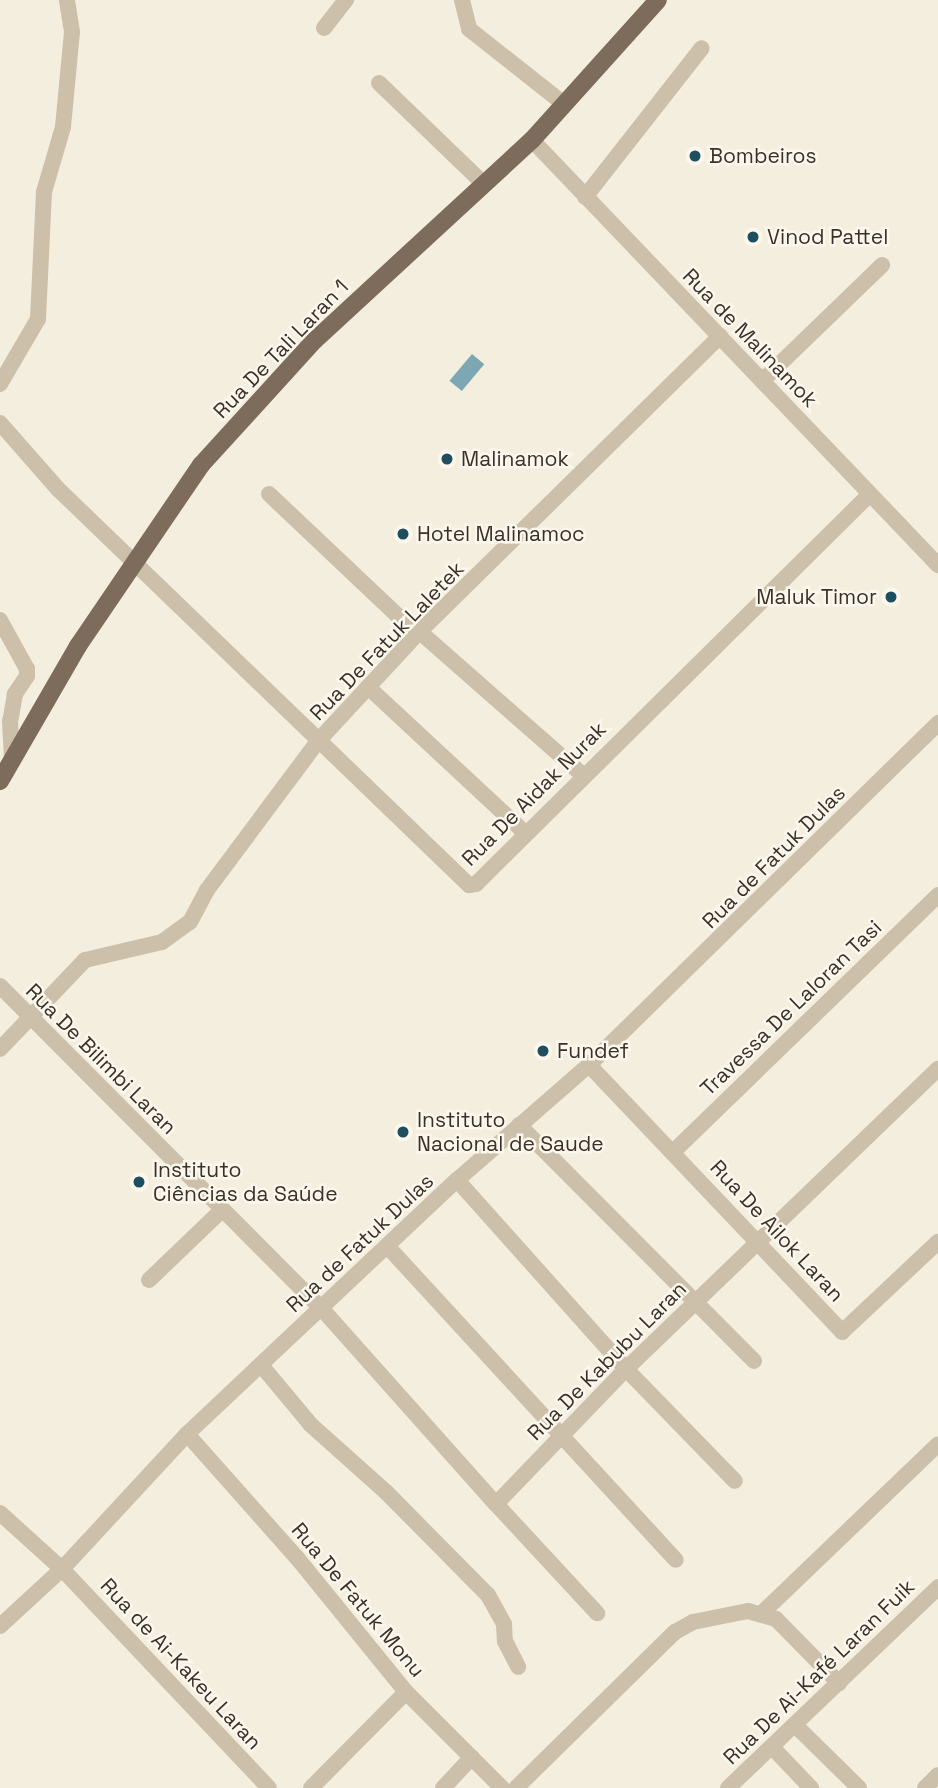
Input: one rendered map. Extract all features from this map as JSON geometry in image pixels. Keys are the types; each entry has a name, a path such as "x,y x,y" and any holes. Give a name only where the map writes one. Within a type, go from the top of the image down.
{"main road":[{"name":"Rua De Tali Laran 1","path":"0,781 78,646 201,466 314,341 532,140 658,0"}],"street":[{"path":"0,384 38,319 44,192 63,127 71,45 67,0"},
{"path":"324,28 346,0"},
{"path":"462,0 470,29 564,104"},
{"path":"586,197 702,48"},
{"path":"379,83 485,184"},
{"name":"Rua de Malinamok","path":"532,140 938,565"},
{"path":"762,381 882,265"},
{"name":"Rua De Fatuk Laletek","path":"0,1049 33,1020 85,960 162,942 190,922 206,890 319,740 418,633 720,336"},
{"name":"Rua De Aidak Nurak","path":"0,423 58,489 470,885 476,884 583,775 870,494"},
{"path":"270,494 418,633 583,775"},
{"path":"0,620 27,669 27,676 15,694 10,721 12,760"},
{"path":"368,687 525,833"},
{"name":"Rua de Fatuk Dulas","path":"0,1626 62,1569 187,1434 457,1180 589,1065 938,723"},
{"name":"Travessa De Laloran Tasi","path":"674,1151 938,895"},
{"name":"Rua De Bilimbi Laran","path":"0,986 322,1309"},
{"name":"Rua De Ailok Laran","path":"589,1065 674,1151 842,1332 938,1242"},
{"name":"Rua De Kabubu Laran","path":"496,1504 626,1368 938,1069"},
{"path":"519,1125 754,1361"},
{"path":"457,1180 626,1368 735,1481"},
{"path":"149,1280 222,1210"},
{"path":"388,1247 676,1560"},
{"path":"322,1309 496,1504 597,1612"},
{"path":"261,1365 312,1425 386,1492 488,1595 504,1624 506,1641 518,1667"},
{"name":"Rua De Fatuk Monu","path":"187,1434 298,1559 407,1692 502,1788"},
{"path":"761,1614 938,1444"},
{"name":"Rua de Ai-Kakeu Laran","path":"0,1513 62,1569 269,1788"},
{"name":"Rua De Ai-Kafé Laran Fuik","path":"728,1788 938,1588"},
{"path":"516,1788 675,1632 720,1615 748,1611 776,1619 803,1642 839,1682"},
{"path":"311,1788 407,1692"},
{"path":"795,1725 859,1788"},
{"path":"772,1746 811,1788"},
{"path":"443,1788 472,1758"},
{"path":"925,1788 938,1775"}],"water":[{"path":"472,354 484,364 462,391 450,381"}],"place":[{"name":"Bombeiros","path":"695,156"},
{"name":"Vinod Pattel","path":"753,237"},
{"name":"Malinamok","path":"447,459"},
{"name":"Hotel Malinamoc","path":"403,534"},
{"name":"Maluk Timor","path":"891,597"},
{"name":"Fundef","path":"543,1051"},
{"name":"Instituto Nacional de Saude","path":"403,1132"},
{"name":"Instituto Ciências da Saúde","path":"139,1182"}]}
